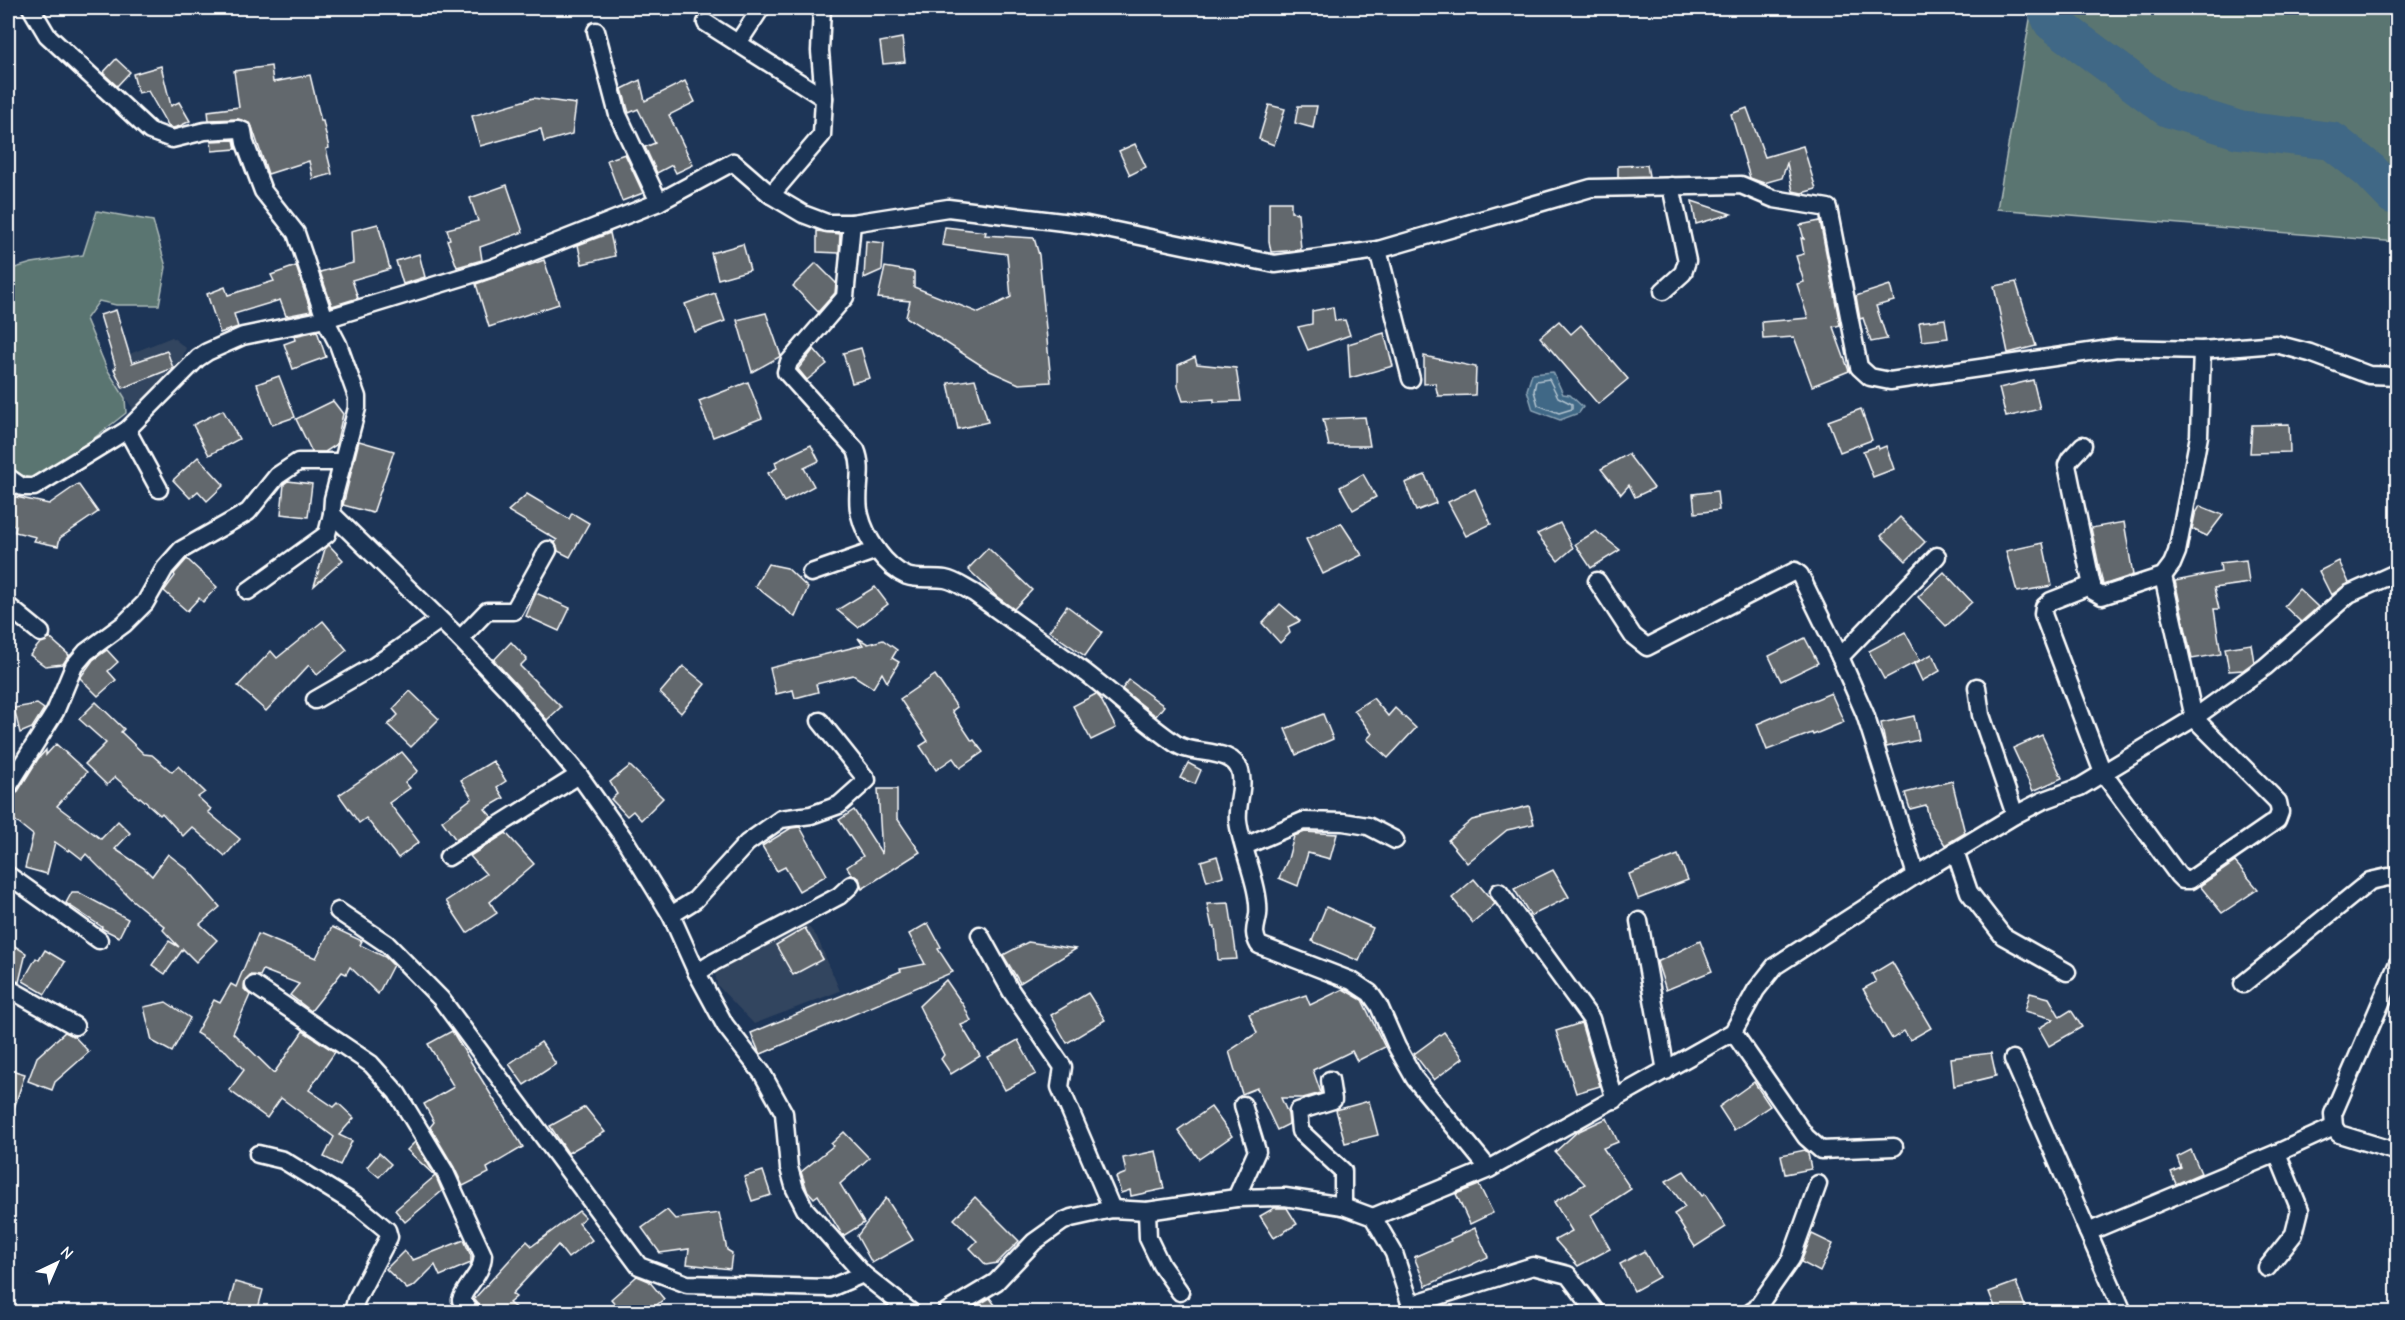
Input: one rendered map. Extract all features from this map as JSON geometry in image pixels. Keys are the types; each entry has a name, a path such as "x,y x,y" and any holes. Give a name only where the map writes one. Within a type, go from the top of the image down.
{"street":[{"path":"31,8 47,35 150,131 172,139 205,131 238,129 243,131 245,143 263,191 296,233 325,319 338,344 357,397 357,408 333,499 327,534 248,591"},
{"path":"738,43 761,8"},
{"path":"771,195 822,135 824,98 820,51 822,8"},
{"path":"706,23 824,98"},
{"path":"596,31 618,115 658,202"},
{"path":"8,477 22,487 34,487 126,430 198,358 243,336 325,319 492,268 658,202 733,162 771,195 803,214 827,223 852,223 948,208 1088,225 1275,264 1378,250 1591,188 1741,185 1774,199 1828,208 1859,367 1870,377 1890,381 2117,348 2202,350 2276,344 2310,353 2368,375 2397,376"},
{"path":"1663,291 1683,273 1688,261 1671,186"},
{"path":"852,223 845,297 789,362 786,372 856,450 860,460 858,510 868,536 888,562 909,577 944,579 974,594 1085,673 1179,746 1232,760 1240,769 1242,780 1238,822 1256,894 1258,915 1254,925 1259,945 1352,981 1370,993 1379,1006 1397,1047 1415,1079 1489,1169"},
{"path":"1378,250 1411,379"},
{"path":"2083,446 2067,465 2093,591 2102,596 2163,576 2177,552 2199,436 2202,350"},
{"path":"126,430 159,489"},
{"path":"8,788 56,712 74,666 86,652 124,624 145,603 165,568 181,550 248,512 278,476 298,462 343,462"},
{"path":"332,514 460,639 512,694 579,775 625,840 671,915 697,973 725,1025 762,1073 784,1113 789,1168 795,1189 806,1209 863,1274 910,1312"},
{"path":"460,639 487,611 514,611 548,550"},
{"path":"811,573 878,550"},
{"path":"1840,657 1937,556"},
{"path":"1597,581 1633,636 1647,646 1795,571 1800,574 1865,714 1916,874"},
{"path":"946,1312 996,1282 1034,1242 1062,1222 1113,1209 1147,1210 1236,1198 1285,1197 1343,1206 1373,1216 1489,1169 1734,1032 1756,990 1775,966 1916,874 2015,815 2080,786 2194,718 2265,667 2349,594 2397,572"},
{"path":"2092,585 2051,601 2044,606 2043,614 2103,773 2178,875 2183,880 2190,880 2277,820 2280,812 2278,802 2194,718 2163,576"},
{"path":"8,606 41,633"},
{"path":"315,700 374,666 440,620"},
{"path":"1977,687 1981,715 2015,815"},
{"path":"671,915 695,900 747,843 781,819 811,815 839,805 867,780 820,720"},
{"path":"448,857 579,775"},
{"path":"1245,846 1303,820 1368,826 1395,840"},
{"path":"1956,851 1969,892 2003,936 2067,972"},
{"path":"8,875 99,940"},
{"path":"2243,984 2370,881 2388,877 2397,879"},
{"path":"697,973 839,896 852,885"},
{"path":"1498,892 1590,1019 1615,1100"},
{"path":"338,911 387,944 441,999 639,1266 687,1284 830,1288 863,1274"},
{"path":"1639,921 1666,1071"},
{"path":"980,935 1011,991 1063,1067 1060,1087 1113,1209"},
{"path":"2397,963 2333,1114 2334,1127 2339,1134 2397,1152"},
{"path":"254,985 370,1064 398,1093 445,1172 483,1255 478,1274 463,1293 461,1300 471,1312"},
{"path":"8,988 75,1026"},
{"path":"1734,1032 1806,1137 1821,1150 1894,1147"},
{"path":"2013,1059 2123,1312"},
{"path":"1330,1080 1333,1100 1298,1111 1300,1131 1343,1171 1343,1206"},
{"path":"1236,1198 1257,1151 1243,1105"},
{"path":"2088,1232 2334,1127"},
{"path":"2267,1268 2294,1234 2300,1210 2277,1153"},
{"path":"258,1154 283,1160 358,1206 387,1230 389,1238 356,1300 353,1312"},
{"path":"1751,1312 1756,1309 1791,1259 1818,1184"},
{"path":"1147,1210 1148,1238 1161,1265 1180,1292"},
{"path":"1373,1216 1394,1253 1412,1309 1533,1266 1568,1275 1596,1312"}],"shaded area":[{"path":"172,337 186,348 178,370 144,403 133,409 116,383 112,361"},
{"path":"800,916 817,937 840,991 754,1024 717,985 714,962"}],"green space":[{"path":"2032,8 2397,8 2397,242 1997,209"},
{"path":"97,211 153,221 166,267 159,305 116,305 99,301 86,319 107,369 125,398 126,413 84,446 32,479 8,470 8,270 32,263 83,255"}],"water":[{"path":"1553,372 1563,394 1570,395 1583,407 1579,413 1560,420 1533,410 1527,390 1532,374"}],"building":[{"path":"902,38 905,62 883,64 880,42"},
{"path":"116,59 130,72 117,86 103,73"},
{"path":"161,66 171,106 179,102 190,121 173,128 168,126 148,91 138,93 133,74"},
{"path":"271,66 273,82 310,75 329,148 326,149 332,174 313,179 309,161 268,174 251,124 238,119 209,120 208,111 239,107 234,71"},
{"path":"640,80 645,101 685,81 695,102 669,115 693,165 676,173 672,165 657,173 645,147 655,143 638,109 629,113 622,89"},
{"path":"533,98 576,104 572,134 544,142 541,129 480,146 472,116"},
{"path":"1269,105 1285,109 1274,145 1259,139"},
{"path":"1298,106 1317,106 1313,128 1295,123"},
{"path":"1747,108 1765,157 1803,146 1816,189 1802,193 1793,191 1787,163 1782,178 1764,183 1750,178 1731,114"},
{"path":"234,140 236,149 212,151 211,141"},
{"path":"1135,144 1146,167 1130,175 1119,151"},
{"path":"625,154 643,193 622,201 607,160"},
{"path":"1647,165 1649,176 1618,177 1618,166"},
{"path":"507,185 523,232 480,247 482,260 457,267 447,240 450,239 447,229 478,221 470,198"},
{"path":"1692,201 1731,214 1696,224"},
{"path":"1269,202 1291,202 1291,212 1298,213 1301,250 1271,252"},
{"path":"1820,221 1840,325 1833,327 1849,371 1812,386 1794,337 1763,339 1762,322 1808,318 1797,284 1804,282 1796,256 1804,254 1801,238 1804,239 1800,225"},
{"path":"378,224 390,269 352,280 358,298 332,306 320,272 353,263 351,231"},
{"path":"945,227 986,232 985,235 1034,238 1039,255 1051,382 1019,384 990,371 906,317 910,301 878,298 885,267 914,272 914,287 979,313 1011,297 1007,254 942,245"},
{"path":"817,231 840,234 839,253 817,252"},
{"path":"610,233 615,256 582,264 578,245"},
{"path":"866,241 884,243 882,270 864,278"},
{"path":"743,244 750,270 718,279 711,253"},
{"path":"419,254 425,277 403,284 396,261"},
{"path":"544,260 559,304 489,327 476,284"},
{"path":"816,263 836,283 835,293 818,312 793,286"},
{"path":"296,266 311,311 286,316 280,300 234,314 238,327 220,333 207,294 225,287 228,295 274,281 271,275"},
{"path":"2016,282 2036,346 2008,353 1994,286"},
{"path":"1890,285 1894,301 1876,306 1887,339 1871,342 1863,318 1860,319 1856,296"},
{"path":"715,293 725,321 695,332 685,304"},
{"path":"1333,307 1335,321 1345,320 1350,335 1308,350 1298,327 1312,324 1312,311"},
{"path":"116,310 132,363 167,351 173,368 123,388 114,369 116,368 100,315"},
{"path":"766,313 781,356 752,372 737,320"},
{"path":"1945,319 1948,338 1922,341 1919,322"},
{"path":"1559,321 1571,334 1581,325 1628,379 1598,404 1540,337"},
{"path":"317,331 326,357 293,369 284,344 295,340 294,336"},
{"path":"1384,333 1393,366 1350,378 1348,344"},
{"path":"861,348 870,378 852,383 843,353"},
{"path":"814,349 827,364 807,380 798,369"},
{"path":"1424,356 1476,367 1475,395 1438,396 1435,383 1424,384"},
{"path":"1195,357 1197,364 1236,368 1241,401 1214,402 1214,399 1183,401 1178,386 1178,365"},
{"path":"279,376 295,417 272,425 257,384"},
{"path":"975,379 988,422 958,429 948,383"},
{"path":"2033,380 2040,409 2006,417 1999,388"},
{"path":"748,382 762,418 713,437 699,401"},
{"path":"333,401 343,414 336,445 325,452 312,452 296,419"},
{"path":"1861,409 1872,440 1840,452 1828,421"},
{"path":"223,410 239,439 209,455 193,425"},
{"path":"1365,417 1370,446 1329,446 1323,419"},
{"path":"2289,424 2290,452 2250,453 2252,425"},
{"path":"359,441 394,451 373,513 343,505"},
{"path":"811,445 819,461 804,468 814,486 784,502 768,473 777,468 775,462"},
{"path":"1878,446 1879,449 1886,446 1894,469 1873,477 1863,451"},
{"path":"1628,454 1654,488 1635,497 1629,485 1621,494 1601,469"},
{"path":"198,457 224,485 207,501 198,491 190,498 173,480"},
{"path":"1363,474 1376,497 1353,510 1340,487"},
{"path":"1425,475 1436,503 1416,511 1405,483"},
{"path":"288,481 312,484 308,517 281,514 284,484"},
{"path":"78,484 98,512 60,538 58,546 34,541 36,537 15,532 16,526 8,524 11,496 49,504"},
{"path":"1475,489 1491,524 1466,536 1448,502"},
{"path":"1717,491 1719,510 1695,513 1693,494"},
{"path":"527,494 569,519 572,513 589,523 570,557 558,551 555,543 557,540 508,511"},
{"path":"2200,506 2223,515 2207,536 2192,529"},
{"path":"1900,517 1925,542 1906,561 1881,536"},
{"path":"2124,522 2133,575 2103,585 2091,528"},
{"path":"1341,523 1362,555 1323,574 1306,539"},
{"path":"1560,523 1573,548 1558,561 1537,534"},
{"path":"1596,531 1620,550 1591,568 1575,544"},
{"path":"2043,543 2052,586 2017,592 2006,551"},
{"path":"329,545 343,560 314,586 325,549"},
{"path":"988,548 1032,590 1014,609 996,596 968,569"},
{"path":"187,559 217,587 203,602 199,598 187,611 164,591 175,576 174,574"},
{"path":"2246,560 2249,583 2214,588 2219,609 2214,609 2221,654 2192,659 2175,581 2221,572 2220,563"},
{"path":"2339,561 2349,583 2331,595 2319,571"},
{"path":"768,564 787,568 808,588 795,617 755,586"},
{"path":"1944,572 1972,602 1946,626 1918,597"},
{"path":"875,587 888,604 858,627 837,610"},
{"path":"2299,589 2318,607 2301,622 2284,606"},
{"path":"536,593 570,608 559,631 526,616"},
{"path":"1280,604 1300,621 1288,627 1290,633 1280,643 1262,623"},
{"path":"1067,606 1102,632 1085,656 1049,631"},
{"path":"323,621 347,650 317,675 309,665 266,711 238,686 271,651 277,658"},
{"path":"1905,632 1920,660 1884,679 1869,651"},
{"path":"50,638 69,655 63,664 45,666 30,655 40,643"},
{"path":"858,638 868,644 883,640 897,650 892,658 899,662 887,682 882,673 873,688 853,675 816,684 818,692 795,698 793,690 776,694 770,668 863,645"},
{"path":"1805,638 1818,663 1781,681 1769,656"},
{"path":"511,642 527,659 520,666 561,707 547,720 494,660"},
{"path":"2251,644 2254,662 2243,670 2229,671 2225,648"},
{"path":"107,650 118,662 108,671 116,680 98,696 80,678 93,660"},
{"path":"1932,654 1940,671 1922,681 1914,664"},
{"path":"683,666 705,684 681,713 660,693"},
{"path":"935,675 957,707 952,711 972,741 974,740 983,752 960,768 953,758 936,770 920,746 928,741 900,699"},
{"path":"1129,680 1164,706 1156,716 1122,689"},
{"path":"410,691 439,719 411,747 388,725 398,715 393,709"},
{"path":"1831,693 1844,722 1767,750 1757,724"},
{"path":"1096,694 1116,728 1091,740 1073,706"},
{"path":"1373,698 1388,716 1395,708 1416,728 1388,758 1367,739 1372,734 1354,710"},
{"path":"96,702 124,729 121,732 144,754 152,755 172,772 178,766 205,792 198,797 211,809 208,812 240,839 225,856 192,827 183,836 162,813 160,815 115,777 107,785 85,764 106,743 79,719"},
{"path":"37,704 44,709 32,728 20,733 14,708"},
{"path":"1323,714 1333,739 1296,755 1285,729"},
{"path":"1914,716 1919,740 1886,747 1881,723"},
{"path":"2042,735 2062,778 2033,791 2013,748"},
{"path":"56,744 87,772 57,806 101,839 118,821 130,833 115,849 152,876 168,854 187,869 220,907 200,924 217,940 196,962 183,949 165,974 152,965 169,941 179,947 163,930 165,927 131,899 86,854 82,859 55,842 47,874 25,868 33,835 8,815 8,797 17,793 38,759 46,750 46,755"},
{"path":"402,752 418,771 405,782 410,788 389,803 419,842 398,858 366,818 359,823 339,795"},
{"path":"493,761 506,781 497,787 504,798 485,809 492,817 456,840 442,821 472,798 461,780"},
{"path":"1188,763 1201,770 1195,784 1180,778"},
{"path":"630,766 663,798 641,820 633,811 627,816 611,799 617,794 610,782"},
{"path":"1952,781 1965,833 1945,845 1930,822 1926,805 1910,809 1905,793"},
{"path":"878,789 897,789 897,818 920,852 862,889 859,878 852,875 847,867 863,856 839,820 854,810 882,854"},
{"path":"1529,806 1534,824 1507,830 1467,863 1448,840 1472,820"},
{"path":"800,827 827,875 799,891 785,867 777,871 762,846 791,828"},
{"path":"1305,832 1337,834 1330,859 1308,853 1298,886 1279,878 1288,859 1294,836"},
{"path":"506,833 534,864 490,902 497,913 467,933 446,901 486,874 470,856"},
{"path":"1678,855 1688,880 1638,899 1629,874"},
{"path":"1217,856 1223,876 1207,881 1201,861"},
{"path":"2235,862 2258,889 2222,913 2200,886"},
{"path":"1553,870 1569,897 1531,916 1514,889"},
{"path":"1474,879 1495,904 1473,923 1452,898"},
{"path":"72,892 78,892 128,919 119,937 101,928 66,903"},
{"path":"1229,903 1237,959 1218,960 1215,927 1212,927 1207,904"},
{"path":"1326,907 1373,928 1359,961 1312,941"},
{"path":"928,923 941,947 938,949 953,972 761,1054 759,1052 751,1033 901,971 900,969 925,964 909,934"},
{"path":"332,927 362,941 360,945 385,957 393,965 378,994 350,967 346,974 342,972 311,1011 290,995 299,984 263,970 260,976 250,975 245,980 244,989 250,995 233,1033 274,1073 303,1031 335,1052 309,1090 334,1107 338,1103 354,1118 339,1135 352,1141 340,1165 324,1157 334,1137 281,1098 267,1118 229,1090 244,1070 226,1051 196,1033 214,1000 220,1003 231,984 236,987 258,934 316,958"},
{"path":"805,928 823,959 793,975 776,945"},
{"path":"1700,941 1712,971 1666,990 1657,962"},
{"path":"1028,942 1076,949 1020,983 1003,955"},
{"path":"13,945 26,953 19,982 8,978 8,954"},
{"path":"45,950 65,962 45,994 23,981 36,958 39,960"},
{"path":"1892,962 1931,1028 1910,1040 1904,1031 1892,1039 1863,989 1876,982 1872,974"},
{"path":"946,980 964,1006 971,1021 961,1025 980,1056 951,1074 941,1059 944,1055 919,1006"},
{"path":"1343,989 1362,1000 1385,1047 1357,1061 1352,1051 1313,1070 1321,1093 1303,1098 1281,1098 1288,1114 1289,1124 1277,1130 1257,1088 1242,1094 1229,1051 1257,1033 1249,1014 1306,995 1310,1005"},
{"path":"1088,993 1105,1020 1067,1043 1051,1015"},
{"path":"2030,993 2049,998 2060,1017 2071,1010 2082,1027 2049,1046 2039,1028 2054,1019 2025,1011"},
{"path":"166,1002 190,1018 172,1052 152,1041 144,1007"},
{"path":"1581,1023 1600,1086 1576,1093 1556,1031"},
{"path":"452,1031 523,1147 487,1168 489,1173 463,1186 430,1127 434,1122 424,1104 454,1087 428,1044"},
{"path":"65,1032 74,1036 89,1052 55,1082 52,1090 28,1081 37,1057"},
{"path":"1444,1032 1463,1058 1434,1080 1414,1054"},
{"path":"1018,1040 1036,1074 1005,1090 988,1057"},
{"path":"541,1042 556,1064 524,1085 509,1064"},
{"path":"1991,1053 1996,1076 1954,1086 1951,1058"},
{"path":"8,1069 25,1074 11,1118 8,1118"},
{"path":"1754,1082 1770,1106 1734,1130 1719,1107"},
{"path":"1369,1101 1378,1135 1345,1143 1336,1110"},
{"path":"585,1107 605,1132 568,1153 550,1126"},
{"path":"1211,1107 1232,1136 1199,1159 1178,1130"},
{"path":"1607,1118 1618,1142 1603,1148 1631,1189 1591,1215 1610,1249 1578,1266 1555,1240 1572,1231 1554,1202 1585,1184 1555,1152 1577,1132"},
{"path":"844,1132 869,1158 840,1184 864,1223 843,1236 818,1195 814,1198 807,1190 801,1172 833,1146 831,1144"},
{"path":"415,1142 436,1177 442,1191 405,1222 395,1210 435,1176 407,1150"},
{"path":"1805,1150 1808,1153 1811,1169 1785,1174 1781,1155"},
{"path":"2191,1150 2201,1173 2176,1184 2171,1172 2181,1168 2177,1157"},
{"path":"1156,1151 1164,1189 1131,1196 1130,1190 1121,1193 1116,1177 1126,1173 1123,1158"},
{"path":"379,1153 391,1164 379,1177 367,1167"},
{"path":"763,1171 771,1195 752,1201 744,1177"},
{"path":"1684,1171 1702,1196 1705,1194 1726,1227 1695,1247 1674,1214 1685,1207 1666,1181"},
{"path":"1479,1185 1493,1213 1470,1224 1456,1194"},
{"path":"975,1197 1019,1241 997,1263 986,1265 970,1248 977,1241 954,1219"},
{"path":"886,1198 913,1240 872,1263 857,1236"},
{"path":"1274,1208 1287,1208 1297,1224 1274,1238 1260,1216"},
{"path":"667,1210 675,1219 719,1213 727,1250 732,1253 730,1269 687,1264 689,1249 660,1253 642,1228"},
{"path":"579,1211 585,1217 579,1223 592,1240 568,1258 558,1245 512,1294 516,1297 509,1303 521,1312 486,1312 474,1299 527,1241 532,1246"},
{"path":"1475,1228 1488,1257 1426,1286 1414,1257"},
{"path":"1812,1234 1833,1244 1820,1272 1801,1262"},
{"path":"464,1240 471,1256 471,1263 440,1276 435,1265 414,1286 407,1289 386,1269 404,1251 413,1260"},
{"path":"1644,1251 1659,1277 1634,1291 1620,1264"},
{"path":"637,1276 649,1281 664,1299 648,1312 622,1312 611,1299"},
{"path":"235,1282 263,1290 257,1312 227,1312"},
{"path":"2016,1282 2027,1312 1997,1312 1989,1292"},
{"path":"990,1298 1000,1312 966,1312"}],"waterway":[{"path":"2046,8 2052,22 2168,108 2239,130 2332,141 2370,171 2393,195 2398,196"}]}
